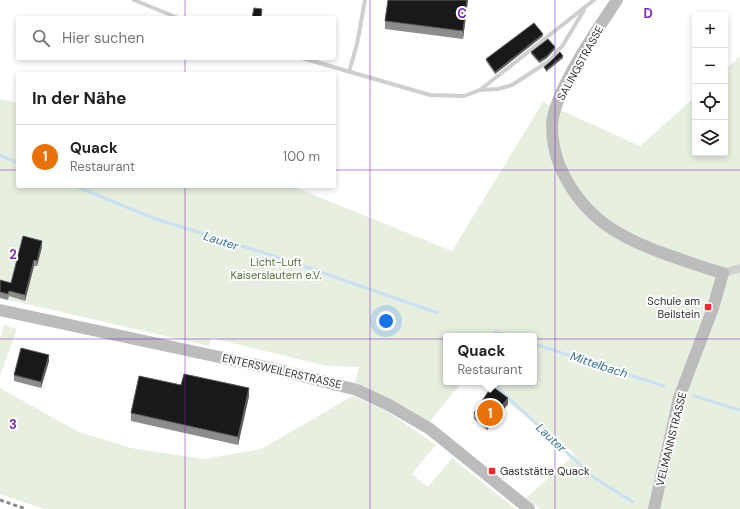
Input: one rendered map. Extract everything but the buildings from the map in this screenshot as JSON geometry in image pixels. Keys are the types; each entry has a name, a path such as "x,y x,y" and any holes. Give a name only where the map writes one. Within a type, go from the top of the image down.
{"street":[{"name":"SALINGSTRASSE","path":"617,0 558,99 553,119 553,137 558,162 568,183 580,202 608,228 640,245 723,273"},
{"path":"723,273 740,268"},
{"name":"VELMANNSTRASSE","path":"654,509 679,398 713,308 723,273"},
{"name":"ENTERSWEILERSTRASSE","path":"0,310 275,369 358,390 389,405 430,429 529,509"}],"lane":[{"path":"134,0 173,16"},
{"path":"349,72 357,44 365,0"},
{"path":"480,90 594,0"},
{"path":"309,60 416,91 442,97 464,96 480,90 498,89 512,85 548,61 564,46 579,17 588,5"}],"green space":[{"name":"Licht-Luft Kaiserslautern e.V.","path":"740,56 740,509 540,509 525,499 575,454 486,385 537,385 537,333 443,333 443,385 460,385 428,424 390,400 355,383 359,367 327,366 211,338 209,346 0,298 0,99 16,103 16,188 297,188 452,251 543,102 640,146 692,100 692,156 728,156 728,67"},
{"path":"4,325 17,329 0,376 0,338"},
{"path":"0,388 79,432 131,448 204,459 261,449 353,396 385,410 436,445 412,474 428,487 452,458 516,509 44,509 0,494"}],"waterway":[{"name":"Lauter","path":"0,155 16,162"},
{"name":"Lauter","path":"80,188 153,218 274,256 438,313"},
{"name":"Mittelbach","path":"537,345 664,386"},
{"name":"Lauter","path":"496,385 593,477 633,502"},
{"name":"Mittelbach","path":"694,396 740,410"}],"railway":[{"path":"0,500 26,509"}],"place":[{"name":"Schule am Beilstein","path":"708,307"},
{"name":"Quack","path":"490,413"},
{"name":"Gaststätte Quack","path":"492,471"}]}
